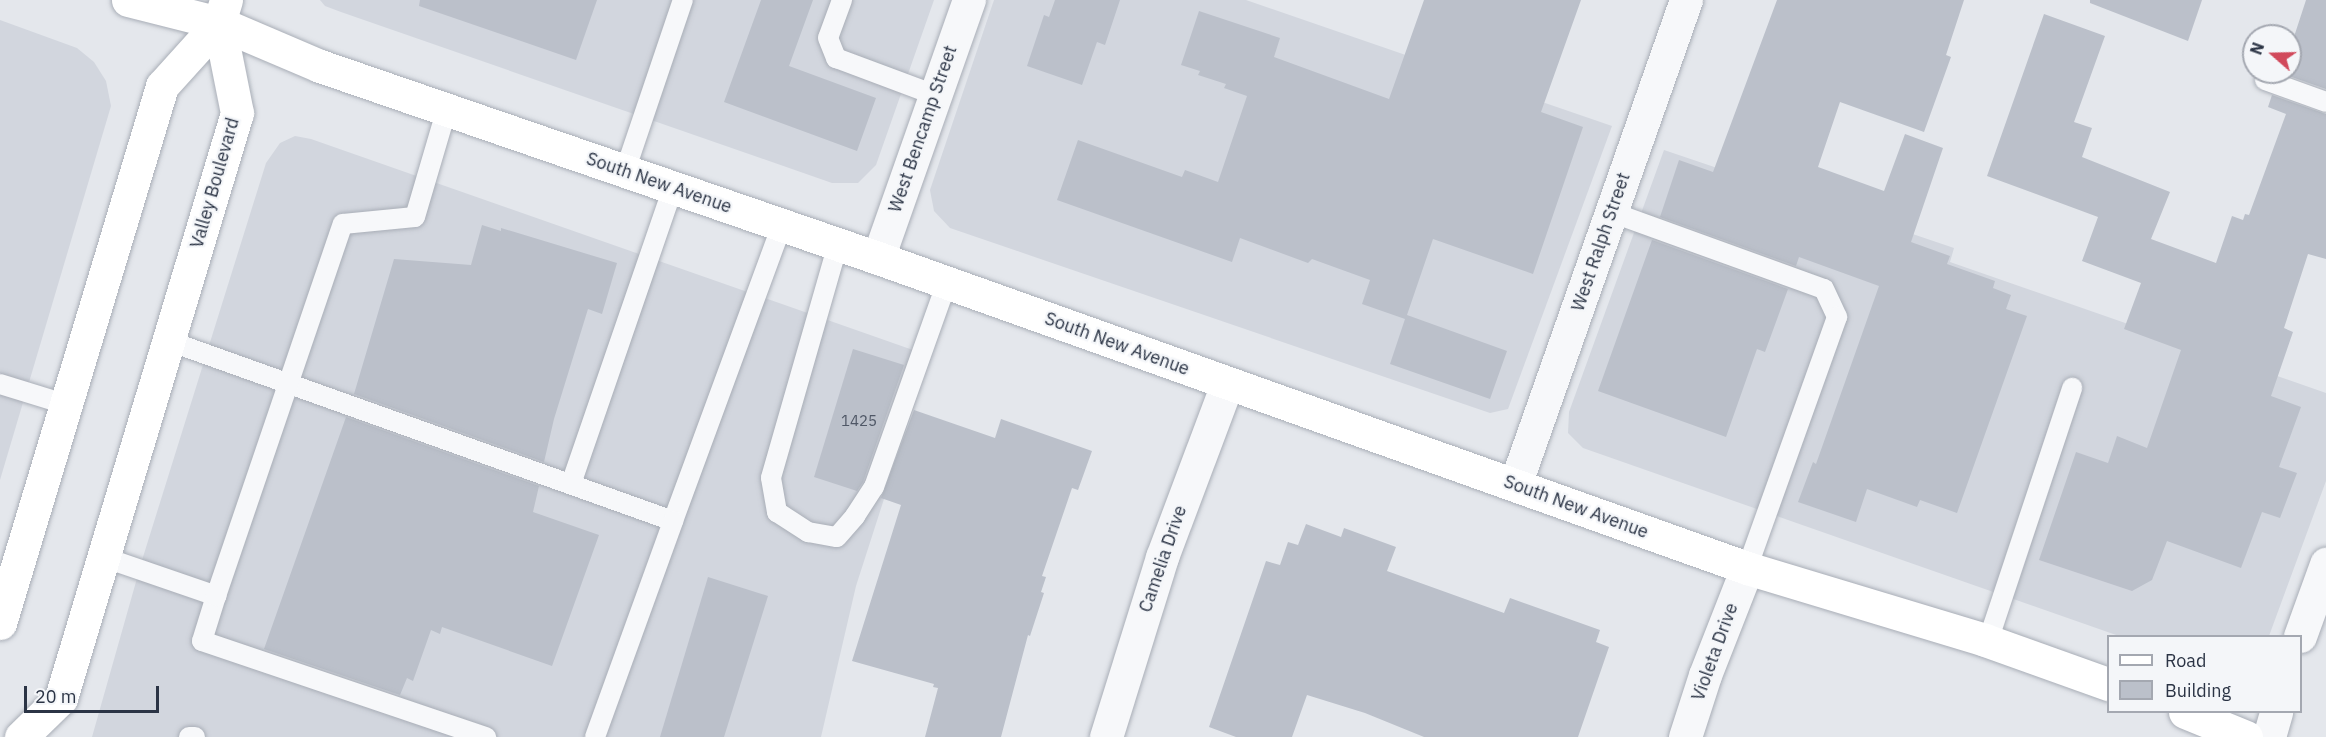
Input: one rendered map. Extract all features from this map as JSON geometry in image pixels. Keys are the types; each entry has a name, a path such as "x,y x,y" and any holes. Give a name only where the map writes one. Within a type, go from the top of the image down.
{"main road":[{"name":"South New Avenue","path":"128,0 223,12 320,66 947,282 1747,568 1988,642 2107,683"},
{"name":"Valley Boulevard","path":"21,737 61,698 237,113 223,12"},
{"path":"0,623 162,86 223,12"},
{"path":"2190,713 2246,737"}],"street":[{"name":"West Bencamp Street","path":"878,258 969,0"},
{"name":"West Ralph Street","path":"1515,485 1686,0"},
{"name":"Camelia Drive","path":"1106,737 1162,557 1227,384"},
{"path":"2300,635 2326,564"},
{"name":"Violeta Drive","path":"1685,737 1712,657 1747,568"},
{"path":"2270,737 2276,713"}],"lane":[{"path":"625,171 683,0"},
{"path":"842,0 828,38 836,58 935,95"},
{"path":"2274,84 2326,102"},
{"path":"447,108 415,217 343,224 287,383 202,641 486,737"},
{"path":"571,484 673,188"},
{"path":"1611,212 1824,289 1837,316 1747,568"},
{"path":"595,737 782,225"},
{"path":"838,244 771,478 777,512 808,531 837,537 855,516 874,487 947,282"},
{"path":"169,341 674,521"},
{"path":"0,384 66,404"},
{"path":"1988,642 2072,388"},
{"path":"103,557 216,596"},
{"path":"189,737 195,737"}],"shaded area":[{"path":"320,0 934,0 876,165 858,183 832,183 341,12 325,6"},
{"path":"994,0 1246,0 1612,126 1508,409 1490,413 950,228 934,211 930,190"},
{"path":"0,20 77,48 94,62 106,81 111,106 0,480"},
{"path":"295,136 311,139 930,356 856,586 821,737 92,737 143,557 266,163 280,143"},
{"path":"1664,150 1954,248 1950,262 2326,393 2326,481 2269,635 2116,635 1583,448 1568,433 1569,412"}],"building":[{"path":"420,0 597,0 576,60 419,6"},
{"path":"761,0 813,0 789,66 876,98 857,151 724,102"},
{"path":"1055,0 1120,0 1105,45 1097,42 1082,85 1027,66 1044,15 1049,17"},
{"path":"1424,0 1581,0 1541,112 1583,127 1533,274 1433,239 1407,315 1507,351 1490,399 1390,364 1405,319 1362,304 1370,280 1312,259 1308,263 1240,238 1232,262 1057,200 1078,140 1182,177 1185,170 1218,182 1247,96 1224,88 1226,84 1198,75 1200,71 1181,65 1199,11 1280,38 1274,57 1389,99"},
{"path":"1777,0 1964,0 1946,55 1951,57 1924,132 1840,102 1818,167 1884,191 1905,134 1943,148 1911,242 1950,256 1947,264 1995,281 1993,288 2011,295 2006,309 2027,316 1957,513 1920,500 1917,507 1867,489 1856,522 1798,502 1813,462 1816,464 1879,286 1799,257 1796,266 1660,217 1679,160 1713,172"},
{"path":"2090,0 2202,0 2188,41 2090,3"},
{"path":"2306,0 2326,0 2326,89 2302,81 2302,24 2298,24"},
{"path":"2044,14 2105,36 2074,122 2092,128 2082,157 2170,192 2151,239 2216,263 2232,216 2243,220 2245,214 2249,215 2286,114 2268,107 2272,95 2326,114 2326,259 2308,254 2284,328 2293,332 2271,396 2301,407 2279,467 2297,473 2280,518 2262,512 2241,568 2167,541 2152,580 2132,591 2039,560 2076,452 2108,463 2117,436 2147,448 2181,350 2124,329 2141,283 2082,261 2098,217 1987,176"},
{"path":"482,225 501,231 501,228 617,263 602,314 588,309 554,419 544,462 354,394 394,259 471,265"},
{"path":"1652,240 1788,289 1765,352 1757,349 1726,437 1598,391"},
{"path":"853,349 904,365 863,482 857,491 814,477"},
{"path":"914,410 995,438 1001,419 1092,451 1078,490 1072,488 1042,576 1046,577 1041,592 1044,593 1030,636 1028,635 1001,737 925,737 938,688 933,687 934,684 852,661 901,505 881,498"},
{"path":"346,417 539,486 533,512 599,535 552,666 442,627 440,634 431,630 413,681 407,678 400,695 264,649"},
{"path":"1306,524 1341,537 1344,528 1396,547 1387,571 1504,613 1510,598 1600,630 1596,642 1609,647 1578,737 1424,737 1365,713 1307,695 1292,737 1236,737 1209,727 1266,561 1280,565 1288,542 1298,545"},
{"path":"708,577 768,596 724,737 660,737"}]}
